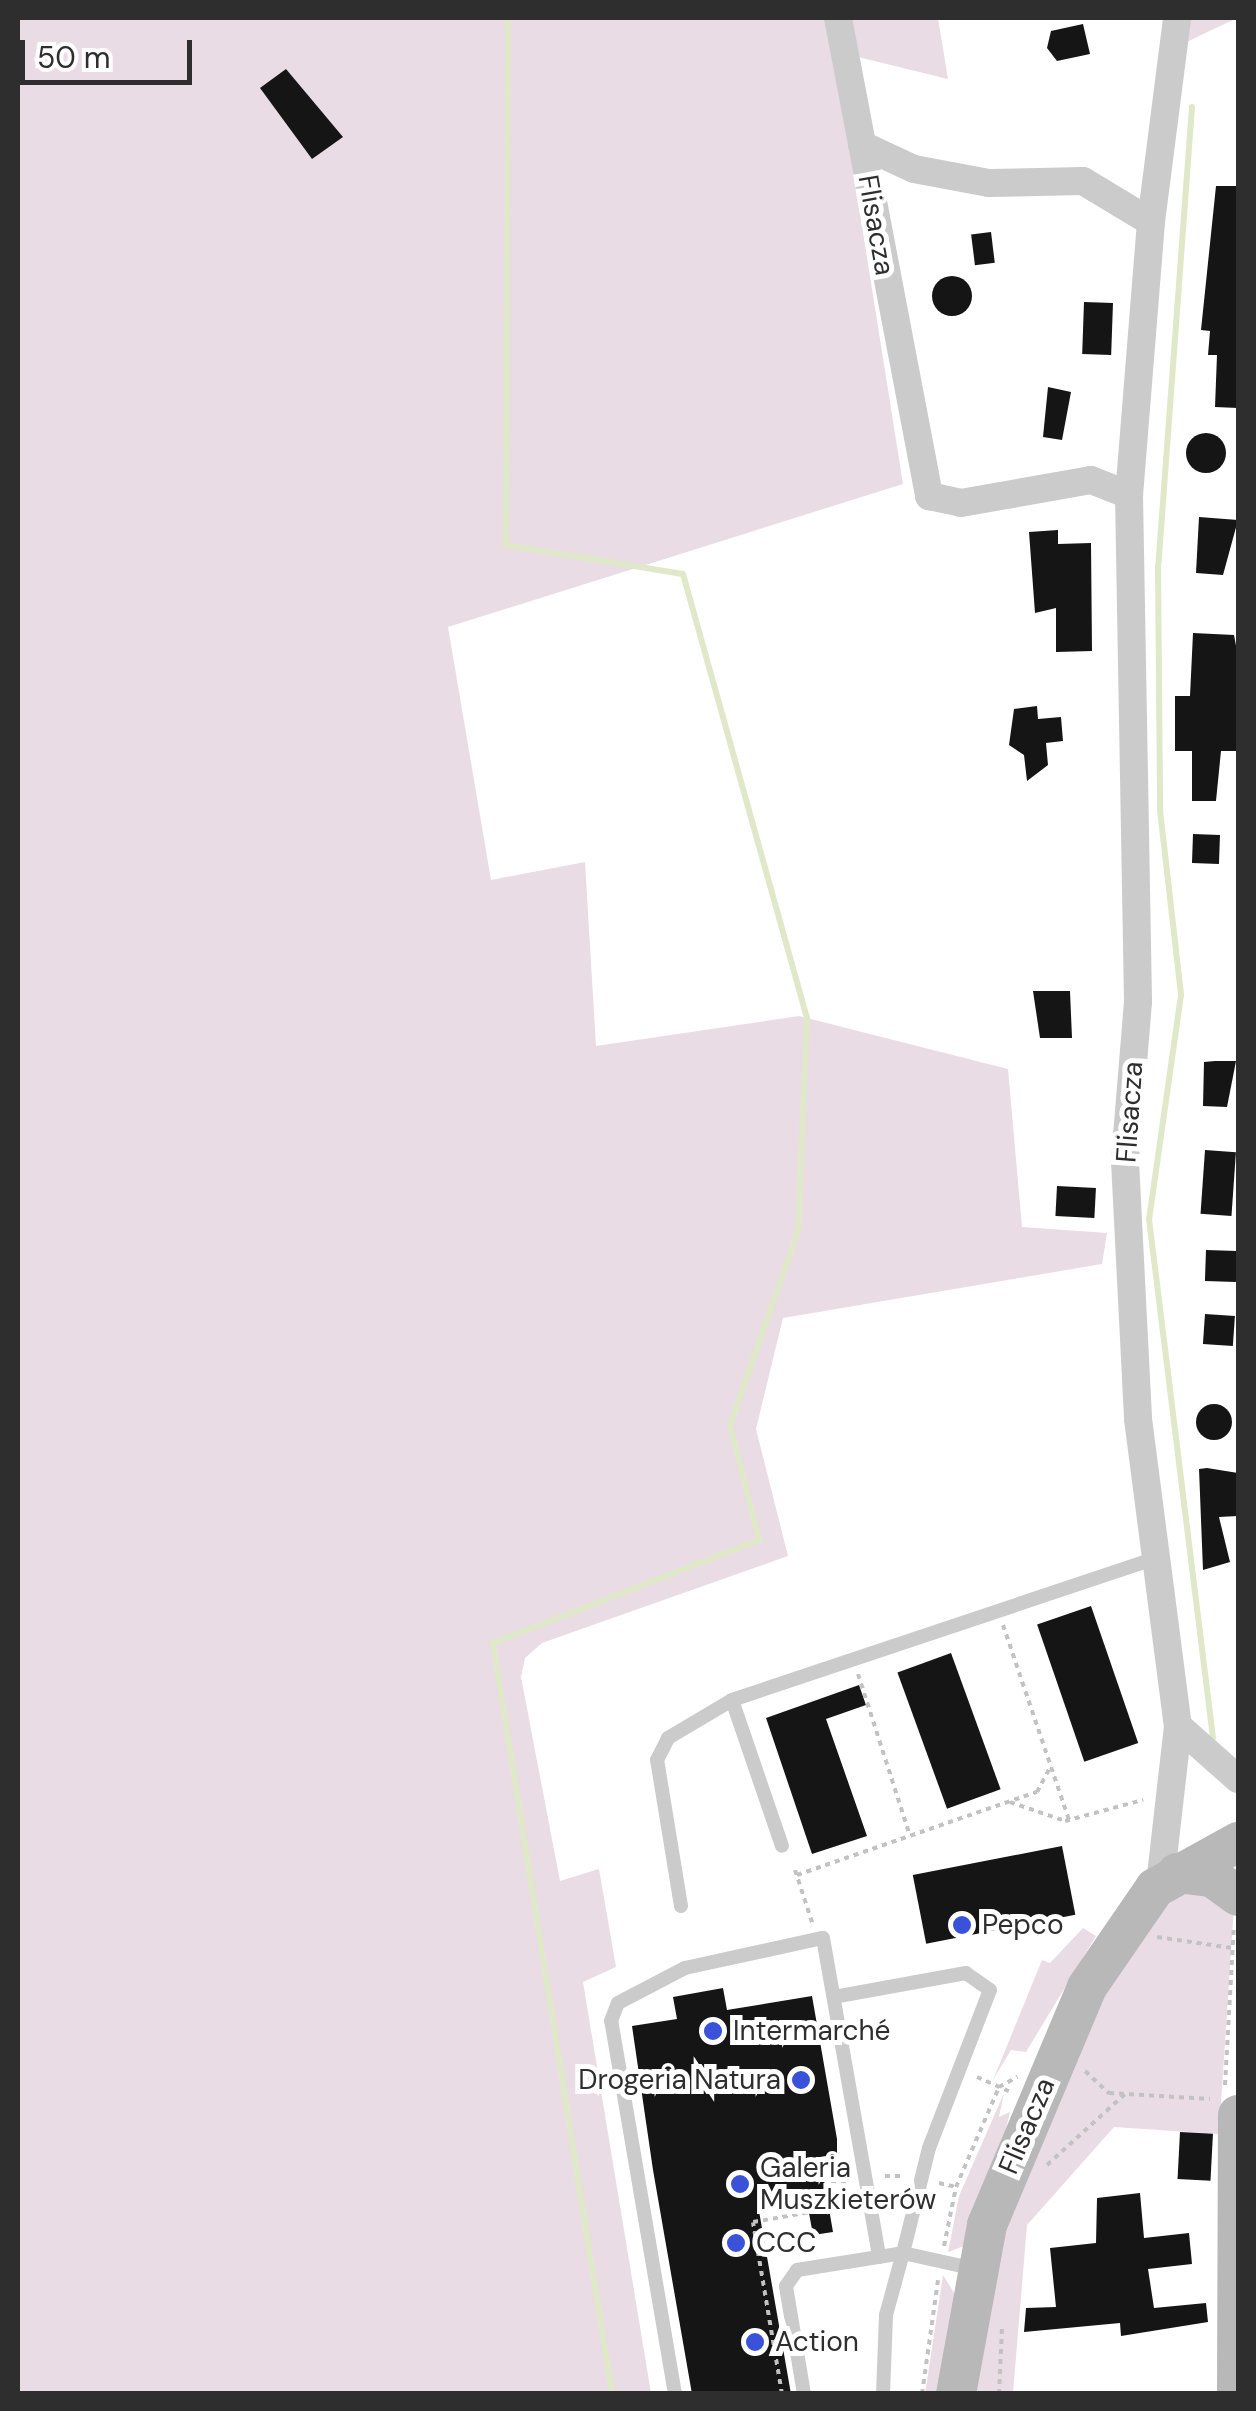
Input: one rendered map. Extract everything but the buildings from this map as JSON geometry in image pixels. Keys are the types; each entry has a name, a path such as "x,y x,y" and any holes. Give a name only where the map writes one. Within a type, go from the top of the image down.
{"street":[{"path":"838,18 862,145"},
{"path":"1151,222 1177,18"},
{"name":"Flisacza","path":"862,145 914,170 989,183 1082,181 1151,222 1129,495 1138,1002 1125,1161 1138,1419 1178,1726 1169,1878"},
{"name":"Flisacza","path":"862,145 929,496 961,503 1091,480 1129,495"},
{"path":"1178,1726 1238,1779"},
{"name":"Flisacza","path":"956,2394 958,2265 1078,2005 1169,1878 1238,1842"},
{"path":"1169,1878 1212,1877 1237,1904"},
{"path":"1231,2108 1237,2394"}],"lane":[{"path":"681,1906 657,1760 668,1738 732,1700 1156,1558"},
{"path":"732,1700 782,1846"},
{"path":"675,2394 612,2020 618,2004 684,1968 823,1938 879,2257"},
{"path":"834,1997 966,1973 990,1990 922,2180 886,2315 883,2394"},
{"path":"804,2394 786,2286 796,2270 903,2253 958,2265"}],"path":[{"path":"997,1609 1069,1820"},
{"path":"852,1658 910,1836"},
{"path":"807,1941 814,1932 796,1873 1037,1792 1051,1766"},
{"path":"1010,1802 1069,1820 1132,1798 1157,1802"},
{"path":"1231,2108 1237,1904"},
{"path":"1147,1936 1233,1948"},
{"path":"922,2394 958,2265 956,2187 999,2087 1009,2075 1020,2078 1027,2060"},
{"path":"991,2083 1013,2094"},
{"path":"1044,2169 1125,2094"},
{"path":"826,2156 831,2183 922,2180 956,2187"},
{"path":"782,2394 753,2222 852,2207 845,2162"},
{"path":"999,2394 1004,2307"}],"shaded area":[{"path":"18,18 829,18 903,484 448,627 491,880 585,862 596,1046 799,1016 1008,1069 1022,1227 1107,1233 1102,1264 783,1318 756,1429 788,1556 542,1643 525,1658 521,1677 560,1881 599,1869 616,1967 583,1982 651,2393 18,2393"},
{"path":"847,18 938,18 948,79 854,56"},
{"path":"1185,18 1237,18 1176,47"},
{"path":"1192,1884 1234,1906 1219,2134 1114,2127 1027,2225 1013,2393 967,2394 997,2229 1136,1928"},
{"path":"1083,1928 1096,1936 1026,2052 1011,2050 993,2080 1042,1960 1050,1963"},
{"path":"1004,2093 999,2117 1010,2112 997,2166 964,2246 948,2252 959,2196"},
{"path":"943,2275 956,2296 946,2393 925,2394"}],"waterway":[{"path":"508,18 506,545 683,574 807,1017 798,1231 730,1425 759,1540 493,1643 612,2394"},
{"path":"1192,107 1158,566 1160,810 1181,995 1149,1219 1213,1738"}],"place":[{"name":"Pepco","path":"962,1925"},
{"name":"Intermarché","path":"713,2031"},
{"name":"Drogeria Natura","path":"801,2080"},
{"name":"Galeria Muszkieterów","path":"740,2184"},
{"name":"CCC","path":"736,2243"},
{"name":"Action","path":"755,2342"}]}
